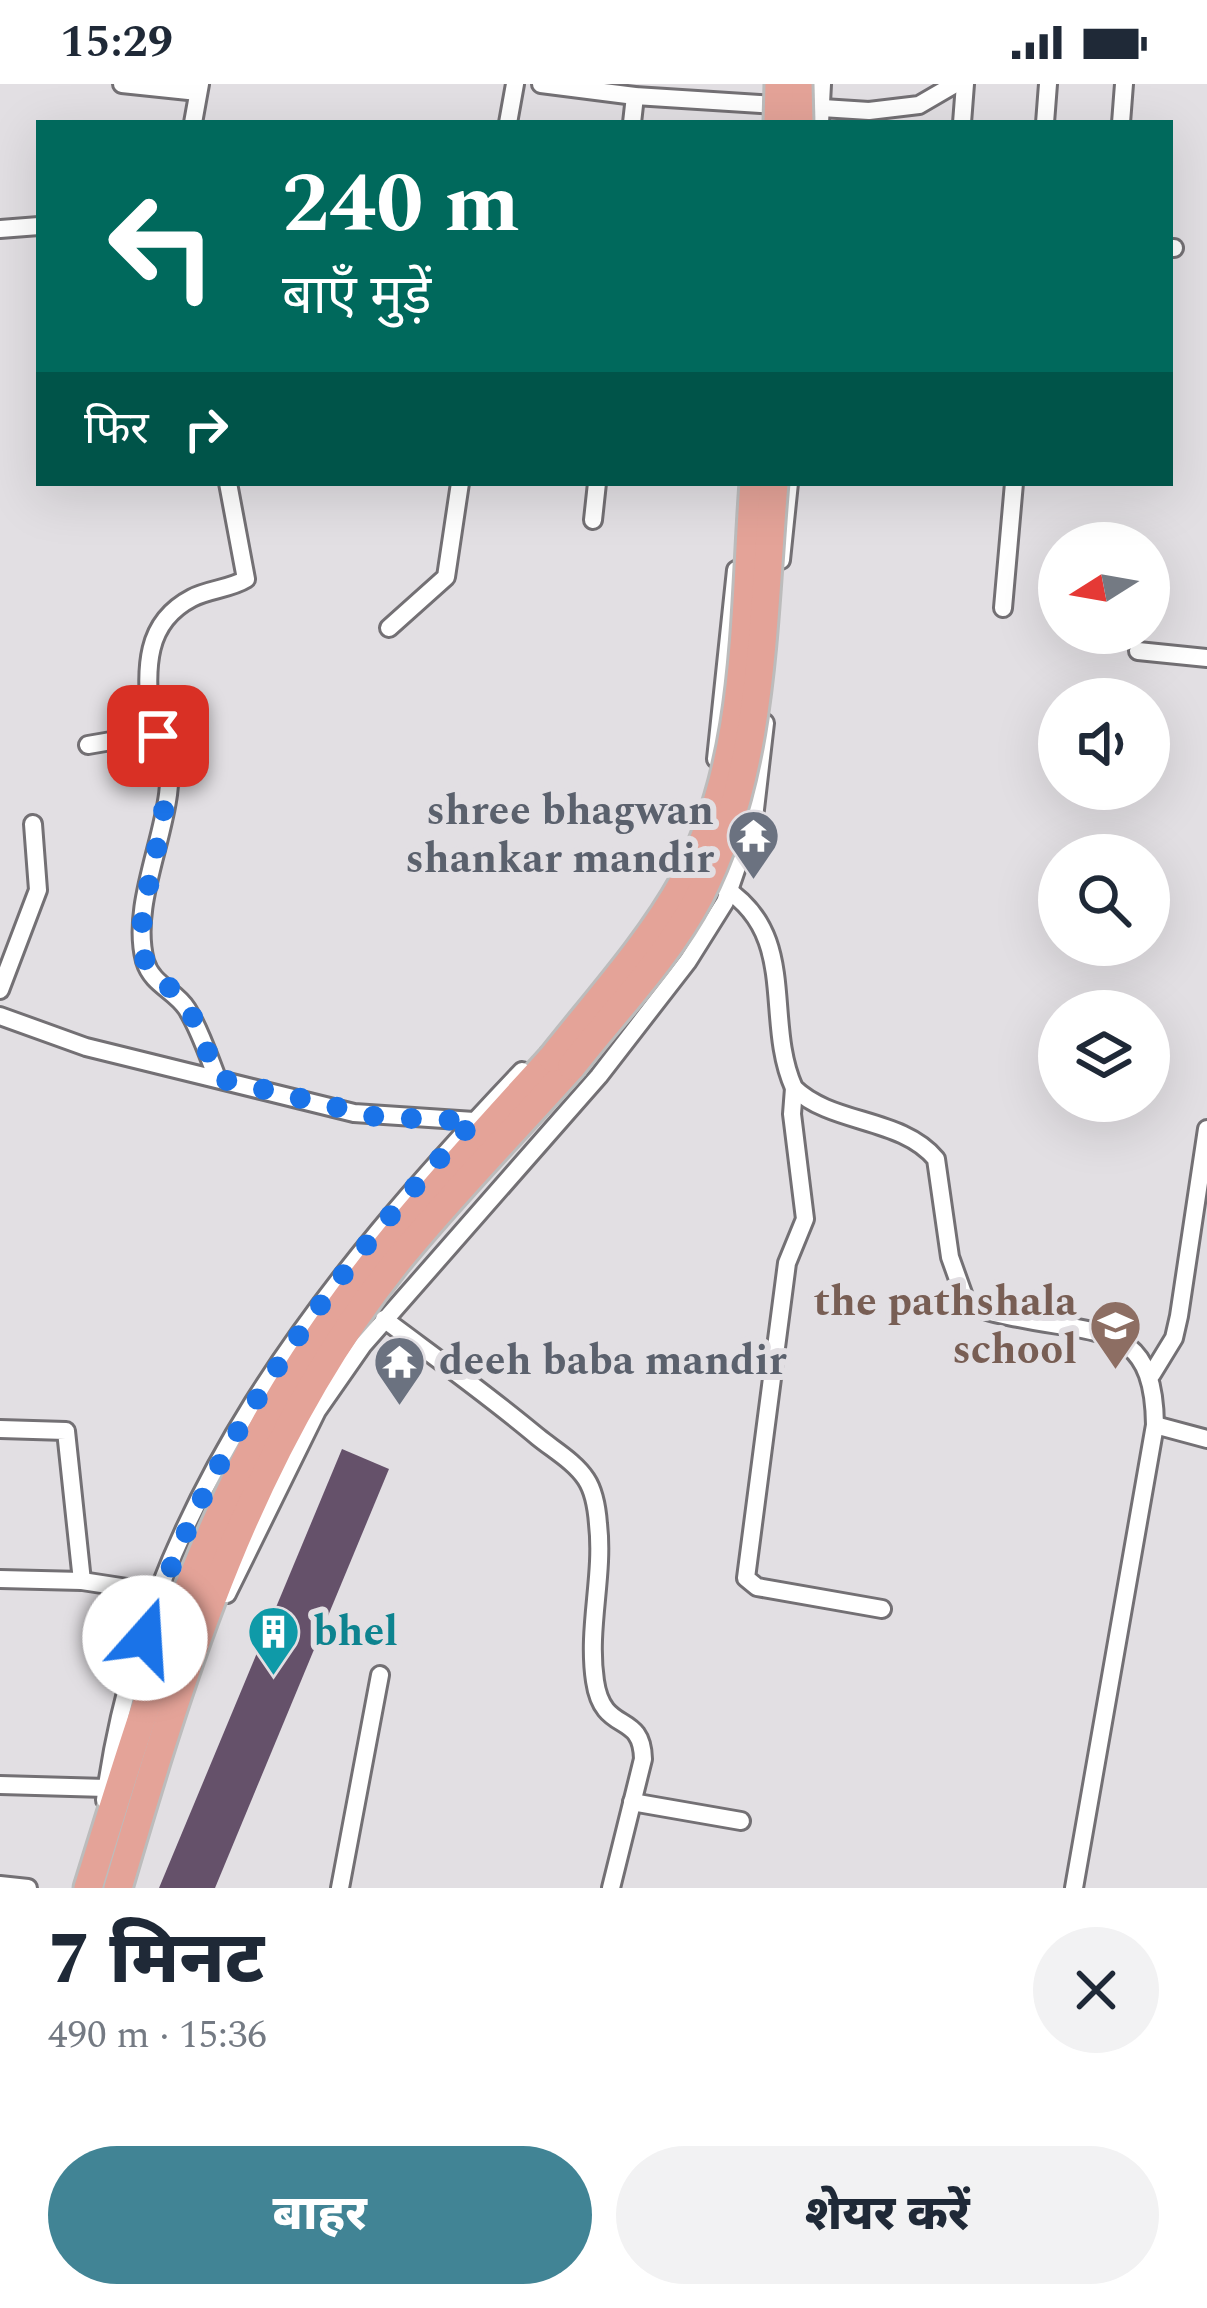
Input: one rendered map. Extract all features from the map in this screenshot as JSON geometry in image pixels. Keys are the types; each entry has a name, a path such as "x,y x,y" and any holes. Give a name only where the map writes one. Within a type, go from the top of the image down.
{"highway":[{"path":"798,84 813,118"},
{"path":"562,1062 686,878 707,826 728,757 737,696 754,486"},
{"path":"106,1877 194,1576 276,1405 382,1249 562,1062 698,898 726,831 755,714 774,486"}],"street":[{"path":"122,84 199,88 194,120"},
{"path":"508,120 514,84"},
{"path":"541,84 774,109 813,118 900,109 936,98 955,84"},
{"path":"768,84 774,109"},
{"path":"813,118 822,84"},
{"path":"962,120 965,84"},
{"path":"1045,120 1048,84"},
{"path":"1121,120 1124,84"},
{"path":"632,120 634,96"},
{"path":"0,229 36,226"},
{"path":"151,736 148,656 158,628 184,602 246,579 229,486"},
{"path":"389,628 446,577 460,486"},
{"path":"592,520 597,486"},
{"path":"106,1877 106,1788 114,1728 175,1548 236,1430 305,1321 378,1225 563,1028 645,928 685,863 712,785 743,486"},
{"path":"106,1877 160,1789 217,1613 317,1411 384,1319 599,1076 688,962 730,892 754,818 789,486"},
{"path":"1003,608 1014,486"},
{"path":"1168,654 1207,658"},
{"path":"88,745 151,736 165,741 168,778 143,916 145,960 157,982 189,1011 217,1078"},
{"path":"0,989 38,890 33,824"},
{"path":"685,863 757,913 772,958 794,1088 792,1114 805,1219 787,1263 746,1579 757,1587 882,1609"},
{"path":"0,1016 86,1047 377,1117 474,1121"},
{"path":"794,1088 816,1102 916,1141 936,1159 955,1280 975,1308 1127,1343 1145,1358 1152,1374 1155,1424 1074,1888"},
{"path":"1152,1374 1174,1338 1179,1316 1207,1130"},
{"path":"384,1319 575,1467 590,1487 599,1538 594,1671 601,1708 643,1741 611,1888"},
{"path":"1155,1424 1207,1439"},
{"path":"0,1429 66,1431 82,1581"},
{"path":"0,1579 82,1581 160,1593"},
{"path":"340,1888 380,1675"},
{"path":"0,1786 106,1788"},
{"path":"632,1802 741,1821"},
{"path":"0,1885 28,1888"}],"building":[{"name":"bhel","path":"342,1449 389,1469 215,1888 159,1888"}],"place":[{"name":"shree bhagwan shankar mandir","path":"753,881"},
{"name":"the pathshala school","path":"1116,1372"},
{"name":"deeh baba mandir","path":"400,1407"},
{"name":"bhel","path":"274,1678"}],"route":[{"path":"145,1638 175,1548 236,1430 305,1321 378,1225 474,1121 377,1117 217,1078 189,1011 157,982 145,960 143,916 168,778 168,750 158,736"}]}
